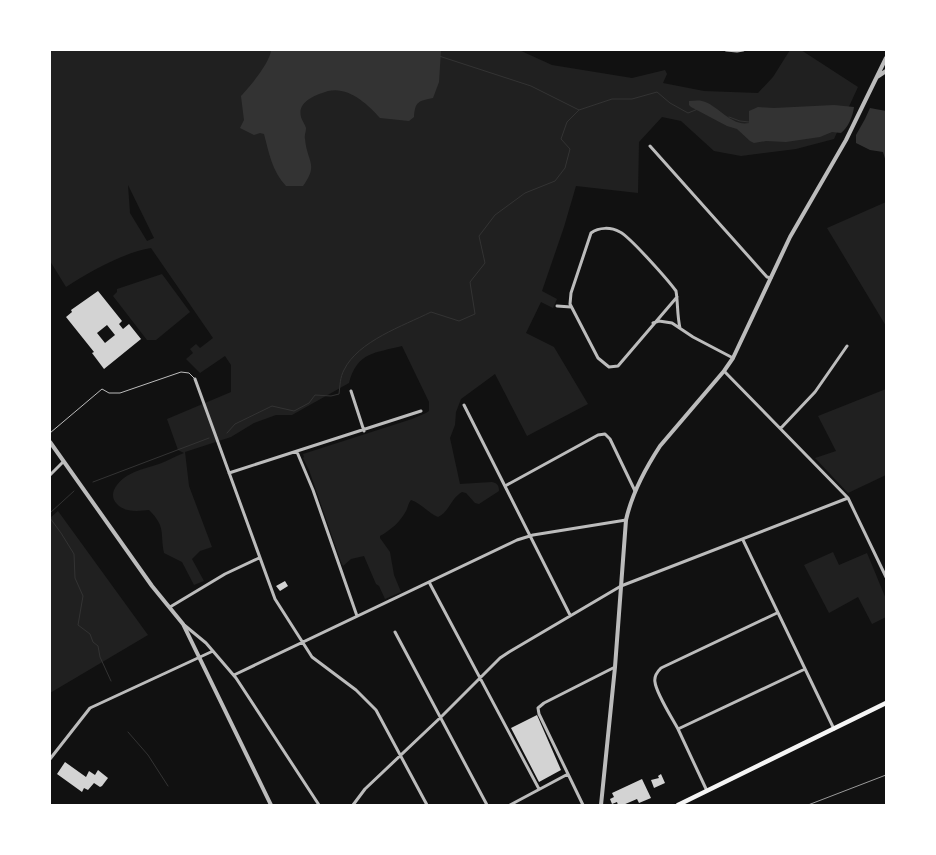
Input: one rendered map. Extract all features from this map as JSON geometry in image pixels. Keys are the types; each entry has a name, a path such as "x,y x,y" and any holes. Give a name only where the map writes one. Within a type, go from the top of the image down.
{"main road":[{"path":"678,805 886,703"}],"street":[{"path":"726,50 743,50"},
{"path":"601,805 626,520 636,491 660,446 733,358 790,236 846,140 886,58"},
{"path":"876,78 886,72"},
{"path":"650,146 768,277 771,278"},
{"path":"677,297 618,366 612,368 598,358 571,307 571,293 589,235 598,228 613,229 627,237 674,288 677,297 677,314 680,328"},
{"path":"557,306 571,307"},
{"path":"654,323 666,321 672,323 693,338 733,358"},
{"path":"781,428 814,392 847,346"},
{"path":"724,371 848,498 886,577"},
{"path":"195,379 275,599 302,643 315,660 356,690 370,703 378,714 427,805"},
{"path":"351,392 364,431"},
{"path":"464,405 570,615"},
{"path":"229,473 364,431 421,411"},
{"path":"505,486 598,435 605,434 610,439 636,491"},
{"path":"50,442 152,586 183,624 213,651 234,676 319,805"},
{"path":"298,452 357,616"},
{"path":"50,475 64,462"},
{"path":"353,805 360,794 500,658 509,652 621,586 848,498"},
{"path":"234,676 511,542 529,536 626,520"},
{"path":"743,540 834,729"},
{"path":"170,607 225,574 259,558"},
{"path":"429,582 539,789"},
{"path":"707,791 655,685 655,676 661,668 777,613"},
{"path":"183,624 271,805"},
{"path":"396,632 487,805"},
{"path":"50,759 90,708 213,651"},
{"path":"583,805 539,714 538,708 544,702 614,667"},
{"path":"678,729 805,668"},
{"path":"510,805 568,774"}],"lane":[{"path":"50,433 102,389 109,393 120,393 181,372 189,372 195,379"}],"shaded area":[{"path":"50,50 519,50 552,65 632,78 665,70 667,74 663,83 704,91 758,93 773,77 790,50 801,50 858,87 834,139 796,149 741,156 714,151 681,121 662,117 639,142 638,193 576,186 542,291 557,299 553,308 541,302 526,333 554,347 588,404 527,436 495,374 461,399 450,438 460,484 492,482 499,487 499,491 479,504 462,492 445,512 438,517 411,500 398,522 380,536 390,552 394,575 401,592 385,599 379,586 376,584 364,556 351,559 343,566 303,454 412,419 429,411 429,402 402,346 368,356 357,365 349,383 292,415 276,415 254,423 231,437 185,452 189,486 212,547 200,551 192,559 204,581 194,585 182,562 164,553 160,526 149,510 132,511 124,509 116,502 113,494 118,484 128,475 184,453 178,450 167,419 231,392 231,365 225,356 200,373 186,359 193,353 190,349 196,344 200,348 213,338 151,248 119,258 66,287 50,261","holes":["128,185 154,238 147,241 130,213"]},
{"path":"271,50 441,50 439,82 433,98 419,103 415,108 414,117 409,121 380,118 364,102 343,91 328,91 308,100 302,107 301,118 306,128 306,147 311,163 310,173 303,186 286,186 274,168 264,134 254,135 240,128 244,120 241,96 263,68"},
{"path":"689,101 708,103 730,119 742,123 749,123 749,111 758,107 834,105 854,107 850,122 841,133 832,132 820,137 786,142 766,141 754,143 737,129 727,126 691,107"},
{"path":"870,108 886,111 886,162 883,152 870,150 856,143 856,135"},
{"path":"886,202 886,326 827,228"},
{"path":"162,274 190,312 156,340 147,340 113,296 117,289"},
{"path":"886,389 886,475 848,493 815,458 836,451 818,416"},
{"path":"58,511 148,635 50,693 50,518"},
{"path":"833,552 839,565 867,553 886,599 886,617 872,624 858,597 829,613 804,565"}],"building":[{"path":"98,291 122,321 119,324 123,329 129,324 141,339 104,369 92,353 94,352 66,317 72,312 71,310","holes":["107,325 115,335 105,343 97,333"]},
{"path":"285,581 288,586 280,591 276,586"},
{"path":"537,715 561,770 539,782 511,728"},
{"path":"65,762 86,777 89,771 95,775 98,770 108,778 102,786 100,787 94,783 88,790 84,788 82,792 57,774"},
{"path":"661,774 665,783 654,788 651,780 659,778 658,776"},
{"path":"642,779 651,798 639,803 637,799 623,805 618,805 617,802 612,804 610,799 614,797 612,793"}],"waterway":[{"path":"439,56 531,86 579,110 612,99 632,99 657,92 670,103 688,113 698,109"},
{"path":"227,433 235,424 272,406 294,411 309,403 315,395 331,396 339,394 344,370 351,360 382,335 431,312 459,321 475,314 470,282 485,263 479,236 495,215 525,193 555,181 565,168 570,149 561,139 567,122 579,110"},
{"path":"729,117 749,122"},
{"path":"93,482 209,438"},
{"path":"50,513 74,491"},
{"path":"50,518 74,554 75,578 83,596 78,625 90,634 93,642 98,646 100,657 111,681"},
{"path":"128,732 148,755 168,786"}],"railway":[{"path":"808,805 886,775"}]}
